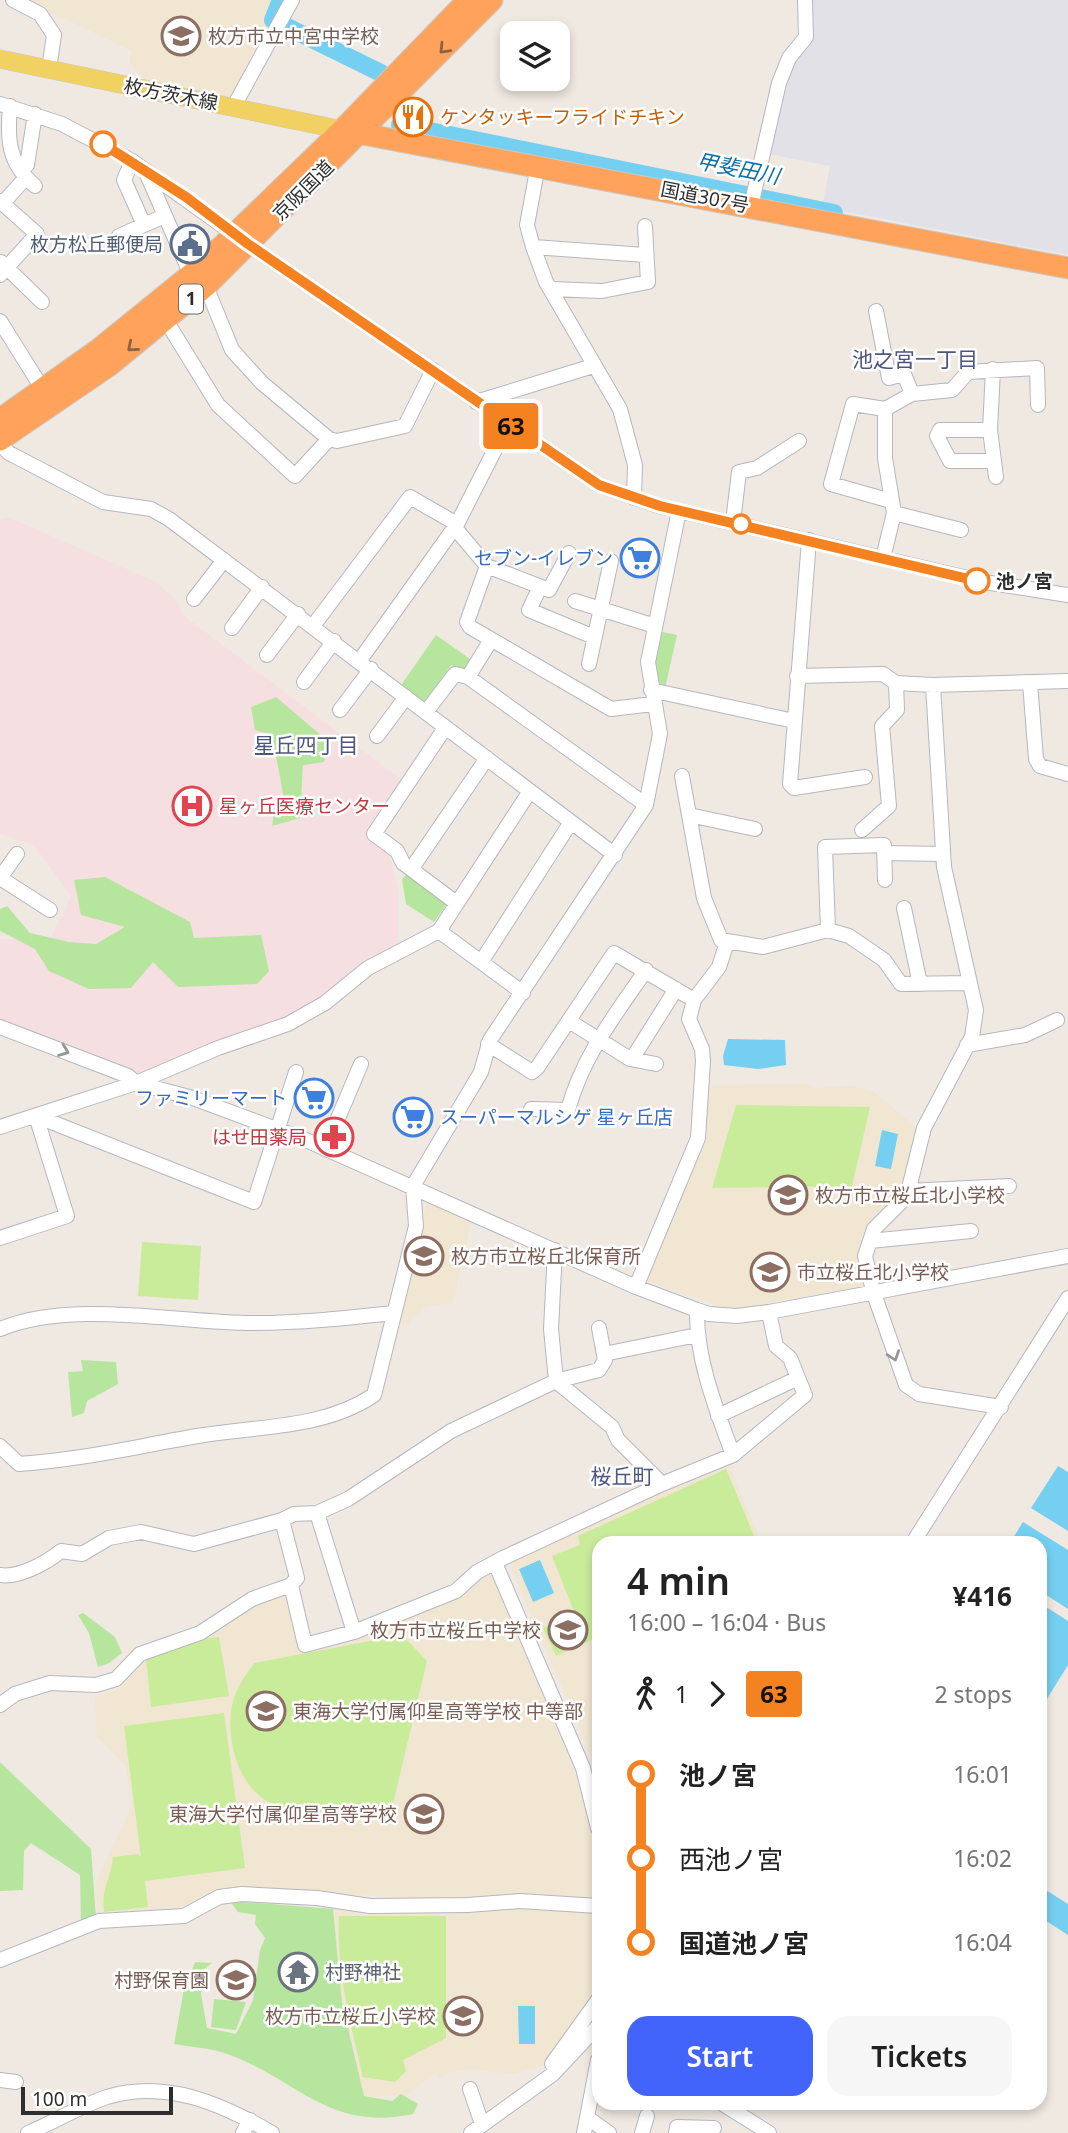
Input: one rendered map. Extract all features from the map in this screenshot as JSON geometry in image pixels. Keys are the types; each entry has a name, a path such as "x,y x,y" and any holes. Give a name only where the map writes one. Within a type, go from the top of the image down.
{"highway":[{"name":"京阪国道","path":"351,132 468,0"},
{"name":"京阪国道","path":"0,442 110,365 165,319 198,280 492,0"},
{"name":"国道307号","path":"351,132 538,165 1068,268"},
{"name":"京阪国道","path":"0,419 198,280"}],"main road":[{"name":"枚方茨木線","path":"0,59 351,132"}],"street":[{"path":"13,0 40,14 54,34 49,69"},
{"path":"751,206 779,83 789,58 806,37 805,0"},
{"path":"234,106 290,4"},
{"path":"42,302 2,268 37,234 1,202 28,185 10,154 5,105 36,114 97,140 138,165 579,474 634,498 679,511 1000,586 1068,595"},
{"path":"27,165 36,114"},
{"path":"138,165 232,349 262,383 329,439 337,441 405,425 433,370"},
{"path":"138,165 124,180 144,225"},
{"path":"538,165 527,225 533,247 551,289 620,410 635,466 634,498"},
{"path":"119,236 164,216"},
{"path":"551,289 602,291 648,282 645,226"},
{"path":"533,247 645,255"},
{"path":"876,311 889,379 904,374 912,394"},
{"path":"165,319 218,405 295,476 329,439"},
{"path":"0,321 42,388"},
{"path":"476,402 593,366"},
{"path":"961,530 831,484 853,404 884,409 912,394 952,390 968,372 1037,368 1038,405"},
{"path":"993,369 990,430 996,477"},
{"path":"883,558 893,507 885,458 884,409"},
{"path":"340,710 365,664 456,526 508,424"},
{"path":"990,430 940,430 937,436 950,461 993,461"},
{"path":"733,522 739,472 757,468 799,441"},
{"path":"0,442 9,453 103,502 151,509 262,587 615,855"},
{"path":"313,626 410,497 456,526 487,566 540,587 549,590 569,553"},
{"path":"0,1446 19,1464 68,1461 203,1435 325,1418 374,1395 416,1226 413,1186 481,1072 488,1044 646,805 660,734 648,662 679,511"},
{"path":"808,540 790,784 794,788 865,777"},
{"path":"194,599 224,560"},
{"path":"589,664 611,561"},
{"path":"487,566 467,622 491,640 611,709 652,697 794,721"},
{"path":"232,628 262,587"},
{"path":"540,587 529,610 594,637"},
{"path":"575,601 655,626"},
{"path":"267,655 298,614"},
{"path":"468,677 491,640"},
{"path":"304,682 334,642"},
{"path":"426,712 454,674 468,677 646,805"},
{"path":"797,676 883,674 896,683 933,685 1068,681"},
{"path":"862,830 889,806 882,726 897,709 896,683"},
{"path":"1030,683 1036,759 1040,766 1068,774"},
{"path":"933,685 943,853 968,983 976,1010 967,1045 924,1128 907,1196 874,1229 865,1256 873,1291 906,1385 919,1394 1001,1406"},
{"path":"377,736 406,697"},
{"path":"446,728 374,834 397,851 403,863 455,902"},
{"path":"412,869 486,758"},
{"path":"682,776 704,898 721,940 763,947 828,930 849,936 884,960 901,984 968,983"},
{"path":"0,1127 136,1083 218,1048 288,1024 325,1003 368,968 439,931 455,902 530,792"},
{"path":"689,816 755,829"},
{"path":"481,962 571,822"},
{"path":"828,930 825,847 884,845 885,880"},
{"path":"884,853 943,853"},
{"path":"17,854 0,878 50,910"},
{"path":"904,908 920,984"},
{"path":"439,931 523,993"},
{"path":"636,1287 698,1138 703,1061 702,1049 689,1019 694,1000 719,967 727,942"},
{"path":"488,1044 532,1072 614,953 694,1000"},
{"path":"531,1109 568,1110 576,1081 598,1040 646,970"},
{"path":"632,1059 676,989"},
{"path":"967,1045 1025,1035 1057,1020"},
{"path":"569,1021 632,1059 656,1065"},
{"path":"0,1027 128,1076 136,1083 193,1098 325,1149 636,1287 709,1314 737,1316 769,1312 1068,1256"},
{"path":"325,1149 361,1065"},
{"path":"36,1116 254,1202 296,1072"},
{"path":"0,1238 67,1216 36,1116"},
{"path":"908,1191 1009,1186"},
{"path":"870,1241 971,1231"},
{"path":"555,1250 551,1329 556,1381 612,1427 618,1440 662,1484"},
{"path":"917,1536 1068,1298"},
{"path":"697,1310 697,1335 718,1416 733,1455"},
{"path":"292,1586 305,1645 354,1632 456,1591 477,1572 495,1563 662,1484 733,1455 805,1395 790,1359 776,1346 769,1312"},
{"path":"0,1329 19,1321 101,1314 252,1323 393,1313"},
{"path":"0,1575 9,1576 46,1563 61,1551 82,1554 118,1536 141,1532 194,1544 282,1520 294,1514 317,1513 348,1499 451,1431 556,1381 599,1370 605,1360 599,1328"},
{"path":"604,1354 697,1335"},
{"path":"718,1416 798,1378"},
{"path":"317,1513 354,1632"},
{"path":"0,1705 15,1694 50,1683 96,1685 116,1679 140,1654 200,1633 252,1599 292,1586 297,1578 282,1520"},
{"path":"495,1563 583,1768 592,1804"},
{"path":"0,1960 99,1921 184,1916 219,1897 242,1894 317,1898 370,1906 468,1906 520,1901 592,1906"},
{"path":"541,2082 592,2009"},
{"path":"470,2089 477,2128 541,2082 592,2032"},
{"path":"0,2080 16,2082"},
{"path":"28,2133 60,2126 108,2097 151,2092 181,2092 246,2127 272,2133"},
{"path":"584,2133 592,2095"},
{"path":"676,2133 677,2127 713,2131 720,2110"},
{"path":"732,2110 769,2133"},
{"path":"642,2133 647,2116"},
{"path":"588,2118 609,2133"}],"shaded area":[{"name":"枚方市立中宮中学校","path":"26,0 277,0 232,97 145,79 129,62 132,51"},
{"path":"812,0 1068,0 1068,255 822,207 830,166 769,154 795,55 814,33"},
{"name":"星ヶ丘医療センター","path":"8,517 156,582 176,600 184,616 402,780 366,833 388,851 398,889 398,946 323,1000 292,1018 140,1074 0,1022 0,939 50,939 71,896 34,845 0,834 0,519"},
{"name":"枚方市立桜丘北小学校","path":"806,1084 813,1088 853,1086 873,1091 916,1127 902,1187 894,1203 862,1244 857,1258 864,1286 741,1308 723,1307 643,1279 712,1085"},
{"path":"427,1202 471,1221 453,1303 427,1306 412,1318 409,1326 396,1323"},
{"name":"枚方市立桜丘中学校","path":"728,1464 758,1536 592,1536 592,1758 511,1568 514,1560 683,1479"},
{"path":"491,1573 576,1776 592,1831 592,1899 465,1901 306,1892 217,1891 181,1907 98,1915 96,1882 132,1806 126,1767 97,1736 95,1696 122,1687 145,1657 247,1608 281,1596 291,1600 303,1648"},
{"name":"枚方市立桜丘小学校","path":"517,1908 592,1914 592,1999 543,2066 514,2074 469,2069 448,2073 440,2079 435,2073 407,2095 367,2097 356,2094 328,1909 452,1913"}],"green space":[{"path":"658,631 677,635 665,688 653,669"},
{"path":"436,635 473,661 462,672 451,665 426,701 419,702 399,688"},
{"path":"276,697 329,742 324,762 303,765 300,818 272,826 274,813 285,804 272,735 255,730 251,707"},
{"path":"407,874 442,897 446,905 434,922 406,904 402,879"},
{"path":"105,877 190,922 194,938 261,935 269,971 257,984 178,987 153,962 131,988 89,989 49,971 35,949 0,931 0,909 7,906 30,933 69,942 96,944 125,927 81,915 74,880"},
{"path":"736,1105 870,1107 852,1186 712,1188"},
{"path":"142,1242 201,1246 198,1300 138,1296"},
{"path":"81,1360 116,1362 118,1384 87,1401 84,1413 72,1417 68,1372 83,1371"},
{"path":"726,1469 754,1536 592,1536 592,1640 556,1656 543,1628 575,1614 552,1556 580,1545 578,1536"},
{"path":"83,1613 115,1637 122,1653 109,1663 98,1667 89,1633 78,1615"},
{"path":"402,1635 427,1661 391,1812 319,1812 290,1809 265,1800 245,1779 233,1750 231,1735 230,1720 235,1695 254,1663"},
{"path":"219,1637 229,1696 151,1707 146,1659 200,1639"},
{"path":"224,1713 245,1868 145,1881 148,1907 104,1912 104,1896 113,1857 138,1854 141,1857 124,1726"},
{"path":"0,1762 91,1849 96,1918 81,1923 80,1875 31,1843 24,1851 23,1890 0,1891"},
{"path":"230,1901 333,1909 342,2003 364,2096 392,2101 401,2094 418,2104 413,2114 383,2118 358,2116 335,2110 252,2064 208,2049 174,2044 184,1989 195,1962 212,1963 204,1969 201,1994 207,2028 236,2034 253,2000 260,1950 265,1938 255,1924 256,1915 238,1912"},
{"path":"339,1916 446,1916 446,2038 403,2060 406,2071 395,2082 363,2077 342,1977"},
{"path":"214,1999 246,2002 236,2030 211,2027"}],"water":[{"path":"728,1039 785,1040 786,1065 758,1069 724,1065 723,1056"},
{"path":"882,1130 898,1134 891,1169 875,1166"},
{"path":"1058,1466 1068,1472 1068,1531 1031,1508"},
{"path":"1023,1522 1046,1536 1014,1536"},
{"path":"1047,1537 1068,1550 1068,1609 1047,1596"},
{"path":"540,1560 554,1593 533,1602 519,1569"},
{"path":"1047,1608 1068,1621 1068,1665 1047,1699"},
{"path":"1047,1891 1068,1904 1068,1935 1047,1922"},
{"path":"518,2006 535,2006 535,2044 519,2044"}],"waterway":[{"name":"甲斐田川","path":"281,0 273,20 381,73"},
{"name":"甲斐田川","path":"400,125 834,213"}],"bus line":[{"name":"63","path":"103,144 186,197 248,244 579,474 599,485 660,506 977,581"}],"place":[{"name":"枚方市立中宮中学校","path":"181,36"},
{"name":"ケンタッキーフライドチキン","path":"413,117"},
{"name":"枚方松丘郵便局","path":"190,244"},
{"name":"セブン-イレブン","path":"640,558"},
{"name":"池ノ宮","path":"977,581"},
{"name":"星ヶ丘医療センター","path":"192,806"},
{"name":"ファミリーマート","path":"314,1098"},
{"name":"スーパーマルシゲ 星ヶ丘店","path":"413,1117"},
{"name":"はせ田薬局","path":"334,1137"},
{"name":"枚方市立桜丘北小学校","path":"788,1195"},
{"name":"枚方市立桜丘北保育所","path":"424,1256"},
{"name":"市立桜丘北小学校","path":"770,1272"},
{"name":"枚方市立桜丘中学校","path":"568,1630"},
{"name":"東海大学付属仰星高等学校 中等部","path":"266,1711"},
{"name":"東海大学付属仰星高等学校","path":"424,1814"},
{"name":"村野神社","path":"298,1972"},
{"name":"村野保育園","path":"236,1980"},
{"name":"枚方市立桜丘小学校","path":"463,2016"}],"district":[{"name":"池之宮一丁目","path":"915,360"},
{"name":"星丘四丁目","path":"306,746"},
{"name":"桜丘町","path":"622,1477"}]}
